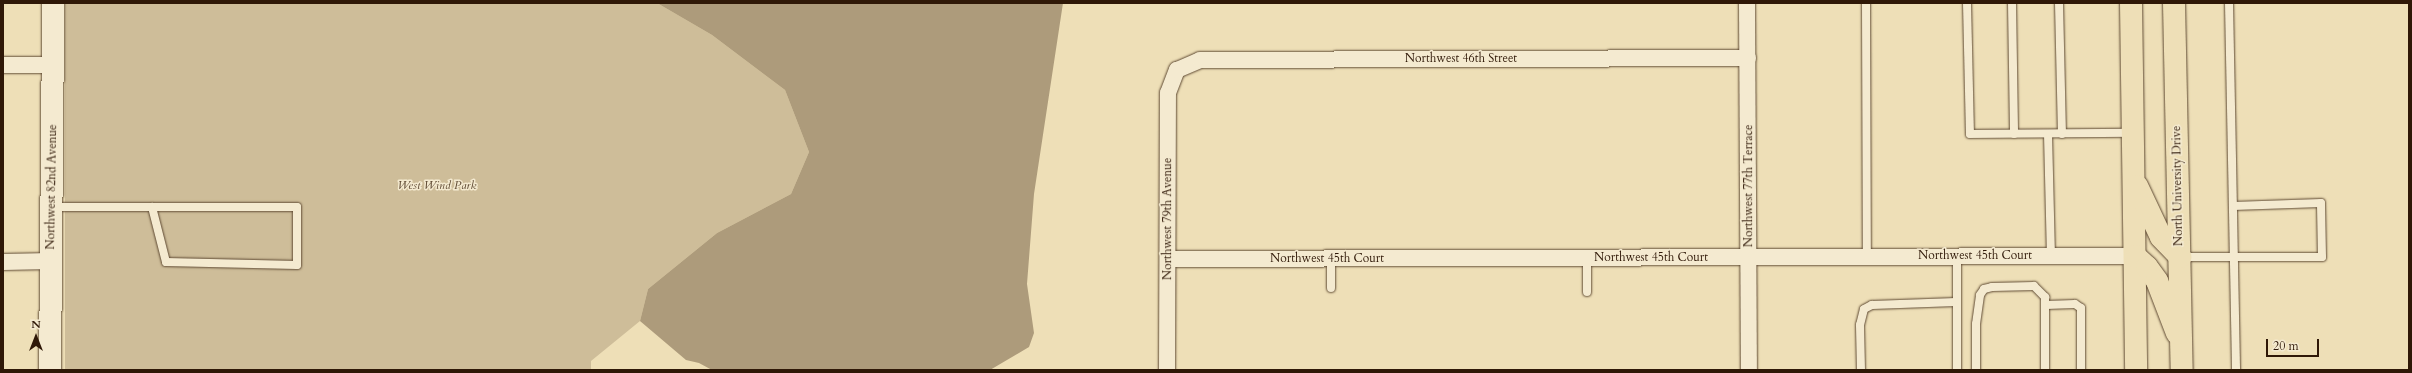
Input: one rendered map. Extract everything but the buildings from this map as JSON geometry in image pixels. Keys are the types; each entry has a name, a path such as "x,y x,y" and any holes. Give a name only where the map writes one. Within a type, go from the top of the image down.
{"main road":[{"path":"2131,3 2136,370"},
{"name":"North University Drive","path":"2174,3 2182,370"},
{"path":"2134,178 2161,238 2180,257"},
{"path":"2135,256 2148,267 2158,281 2182,345"}],"street":[{"name":"Northwest 82nd Avenue","path":"50,370 53,3"},
{"name":"Northwest 77th Terrace","path":"1747,3 1749,370"},
{"name":"Northwest 46th Street","path":"1177,70 1200,60 1748,58"},
{"path":"3,65 53,65"},
{"name":"Northwest 79th Avenue","path":"1167,370 1168,93 1177,70"},
{"name":"Northwest 45th Court","path":"1168,259 2135,256"},
{"path":"3,262 51,261"}],"lane":[{"path":"1866,3 1867,257"},
{"path":"1967,3 1970,134 2133,133"},
{"path":"2012,3 2014,134"},
{"path":"2059,3 2062,134"},
{"path":"2229,3 2236,370"},
{"path":"2048,134 2051,256"},
{"path":"2180,257 2322,257 2321,203 2233,206"},
{"path":"52,207 152,207 297,207 297,265 166,262 152,207"},
{"path":"1957,256 1957,370"},
{"path":"1587,258 1587,292"},
{"path":"1330,259 1331,288"},
{"path":"1976,370 1976,324 1980,295 1984,289 2034,286 2045,297 2045,370"},
{"path":"1861,370 1860,325 1864,309 1872,305 1956,302"},
{"path":"2046,305 2075,304 2081,308 2081,370"}],"green space":[{"name":"West Wind Park","path":"65,3 657,3 712,35 785,90 809,152 791,194 717,233 648,289 640,321 591,361 591,370 65,370"}],"shaded area":[{"path":"657,3 1063,3 1034,194 1027,284 1034,333 1029,347 990,370 712,370 699,363 686,360 640,321 648,289 717,233 791,194 809,152 785,90 712,35"}]}
